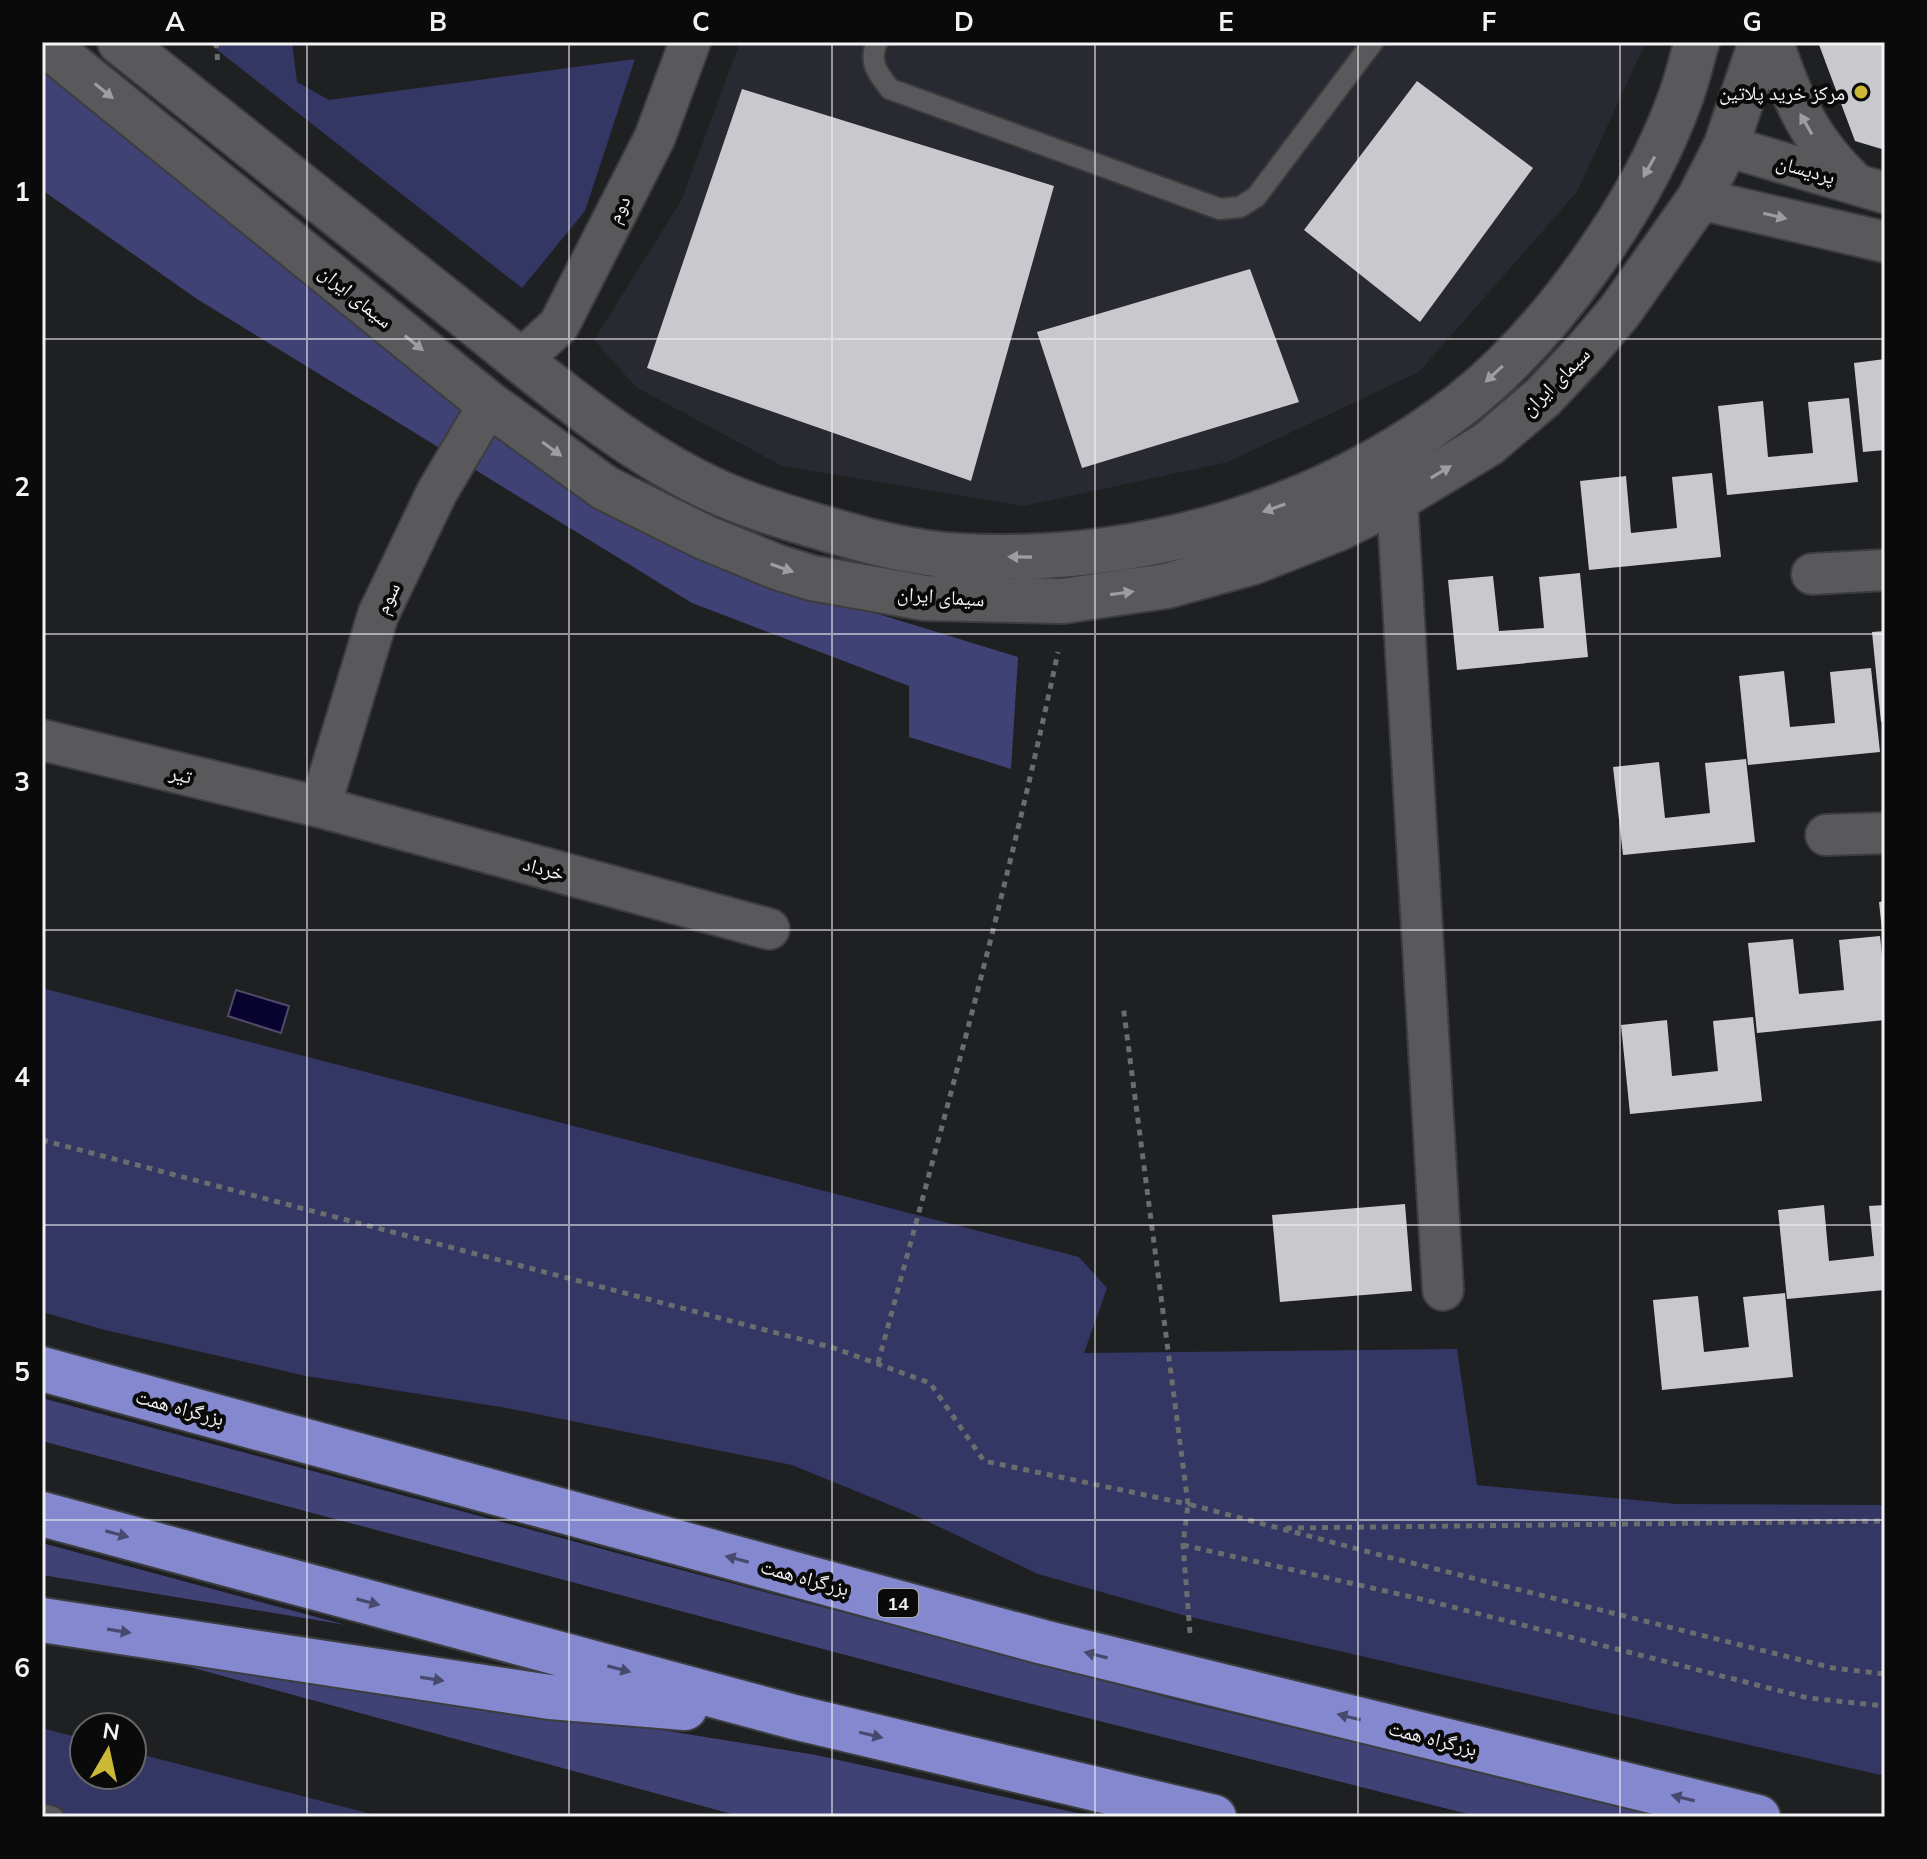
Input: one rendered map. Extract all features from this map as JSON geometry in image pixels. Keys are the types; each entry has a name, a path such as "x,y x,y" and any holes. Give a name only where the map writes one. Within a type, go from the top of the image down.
{"highway":[{"name":"بزرگراه همت","path":"42,1369 1043,1642 1758,1817"},
{"path":"42,1514 794,1717 1214,1817"},
{"path":"42,1620 550,1697 794,1717"}],"street":[{"name":"سیمای ایران","path":"43,42 489,404 605,488 704,537 812,578 925,598 1063,601 1166,586 1253,562 1337,529 1397,499 1488,444 1543,397 1620,311 1699,199 1726,146 1761,42"},
{"name":"سیمای ایران","path":"120,42 521,360 634,445 699,483 766,511 857,538 958,556 1037,557 1093,553 1175,539 1307,496 1389,452 1464,402 1549,317 1602,247 1655,157 1681,97 1697,42"},
{"name":"دوم","path":"521,360 559,325 655,137 690,42"},
{"path":"1773,42 1801,116 1833,163 1870,188"},
{"path":"1668,128 1726,146"},
{"name":"پردیسان","path":"1726,146 1870,188"},
{"path":"1699,199 1885,242"},
{"path":"489,404 521,360"},
{"name":"سوم","path":"320,807 378,615 437,492 489,404"},
{"path":"1389,452 1397,499 1443,1290"},
{"path":"1812,574 1885,570"},
{"name":"تیر","path":"42,740 320,807"},
{"name":"خرداد","path":"320,807 769,929"},
{"path":"1826,835 1885,833"}],"lane":[{"path":"877,42 874,69 890,89 1220,209 1240,207 1256,197 1373,42"},
{"path":"42,1814 53,1817"}],"path":[{"path":"878,1363 963,1050 1030,782 1058,652"},
{"path":"1123,1005 1188,1504 1183,1545 1190,1633"},
{"path":"42,1140 819,1344 878,1363 930,1383 984,1461 1188,1504 1833,1668 1885,1674"},
{"path":"1279,1528 1885,1521"},
{"path":"1183,1545 1440,1603 1808,1698 1885,1706"}],"shaded area":[{"path":"207,42 292,42 297,82 329,100 635,59 585,211 522,288"},
{"path":"740,42 1646,42 1577,192 1419,372 1228,462 1024,506 782,466 636,387 594,340 681,201"},
{"path":"42,63 709,562 1018,657 1011,769 909,737 909,686 692,603 197,299 42,190"},
{"path":"42,988 1079,1257 1107,1288 1084,1353 1457,1349 1477,1485 1677,1504 1885,1505 1885,1776 1186,1616 1038,1574 912,1514 792,1465 507,1408 306,1376 105,1330 42,1312"},
{"path":"236,990 289,1006 281,1033 228,1016"},
{"path":"42,1398 1181,1701 1666,1817 1480,1817 1000,1696 42,1441"},
{"path":"42,1543 346,1625 42,1575"},
{"path":"72,1635 816,1755 1095,1817 743,1817"},
{"path":"42,1728 68,1735 68,1791 148,1791 148,1756 383,1817 42,1817"}],"building":[{"name":"مرکز خرید پلاتین","path":"1818,42 1885,42 1885,150 1855,141"},
{"path":"1417,81 1533,168 1420,322 1304,230"},
{"path":"742,89 1054,186 971,481 647,368"},
{"path":"1250,269 1299,402 1082,468 1037,332"},
{"path":"1885,359 1885,450 1863,452 1854,363"},
{"path":"1849,398 1858,482 1727,495 1718,406 1763,401 1768,457 1813,453 1808,402"},
{"path":"1712,473 1721,557 1589,570 1580,481 1626,476 1631,533 1677,528 1672,477"},
{"path":"1580,573 1588,657 1457,670 1448,580 1493,576 1499,631 1544,628 1539,577"},
{"path":"1885,631 1885,721 1881,722 1872,632"},
{"path":"1871,668 1880,752 1748,765 1739,676 1784,671 1790,727 1835,723 1830,672"},
{"path":"1746,759 1755,842 1623,855 1613,767 1659,762 1665,818 1710,813 1705,763"},
{"path":"1885,901 1885,940 1883,940 1879,902"},
{"path":"1880,936 1885,1020 1757,1033 1748,943 1793,939 1799,994 1844,990 1839,940"},
{"path":"1753,1017 1762,1101 1630,1114 1621,1025 1667,1020 1672,1076 1718,1071 1713,1021"},
{"path":"1405,1204 1412,1291 1280,1302 1272,1215"},
{"path":"1824,1205 1829,1261 1874,1256 1869,1206 1885,1205 1885,1290 1787,1299 1778,1210"},
{"path":"1785,1293 1793,1377 1662,1390 1653,1300 1698,1296 1704,1352 1749,1347 1743,1297"}],"place":[{"name":"مرکز خرید پلاتین","path":"1861,92"}]}
